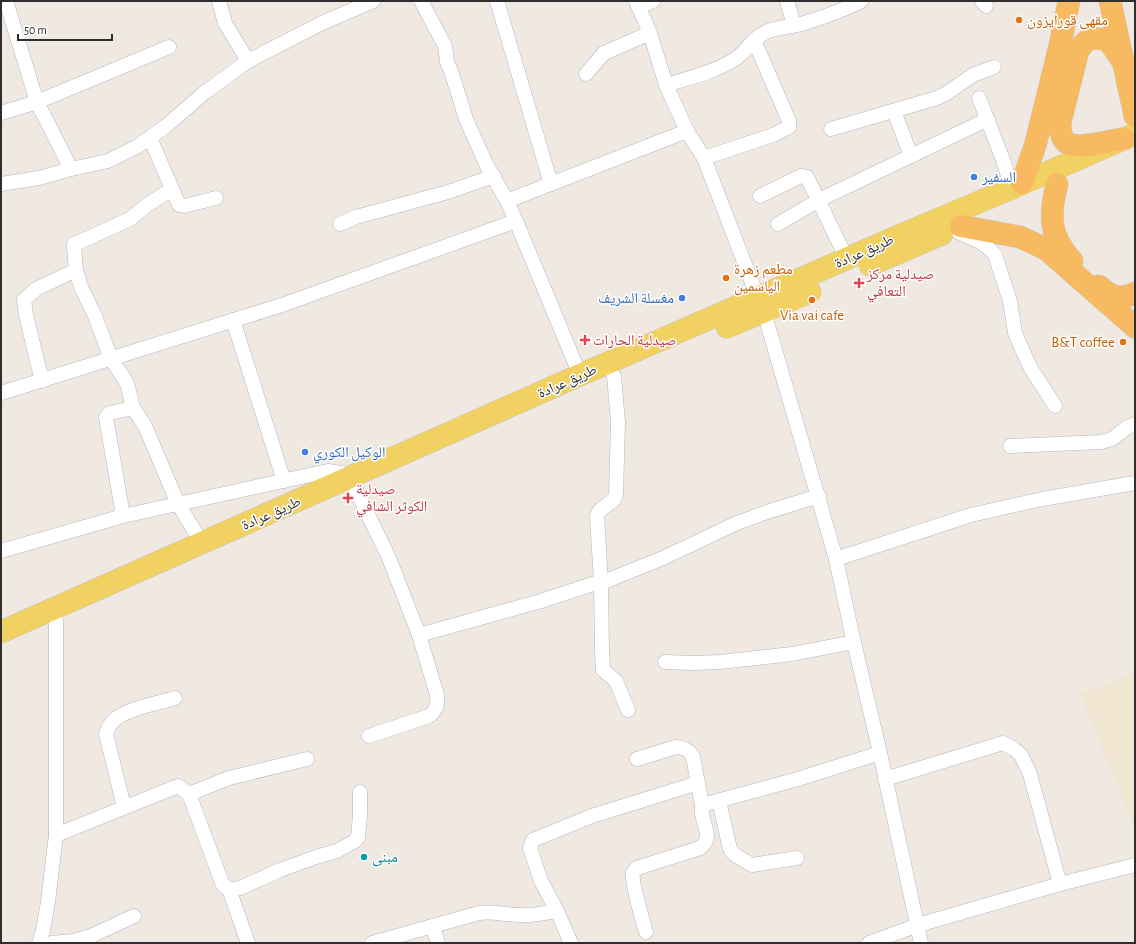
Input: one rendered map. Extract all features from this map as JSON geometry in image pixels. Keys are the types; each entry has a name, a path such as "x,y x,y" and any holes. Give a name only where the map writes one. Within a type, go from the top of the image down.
{"highway":[{"path":"1017,186 1036,146 1069,1"},
{"path":"1110,1 1135,116"},
{"path":"1126,72 1108,40 1095,38 1088,39 1083,43 1078,51 1060,123 1060,131 1065,141 1071,146 1131,140"},
{"path":"1057,184 1052,203 1051,219 1055,236 1065,253 1108,294 1124,298 1135,293"},
{"path":"957,228 1020,238 1046,249 1135,327"}],"main road":[{"name":"طريق عرادة","path":"761,305 847,259 894,238 1131,140"},
{"name":"طريق عرادة","path":"1,646 356,483 580,375 679,340 761,305 957,228 1057,184 1131,140"},
{"name":"طريق عرادة","path":"1,632 202,543 356,483 614,376 679,340"}],"street":[{"path":"6,1 37,102 70,169"},
{"path":"219,1 225,24 248,61"},
{"path":"1,184 40,178 70,169 108,161 138,146 150,138 204,93 248,61 322,23 373,1"},
{"path":"421,1 445,46 446,62 451,71 466,119 486,164 494,176 516,221 580,375"},
{"path":"497,1 551,184"},
{"path":"653,1 637,4 650,34 666,85 687,131 704,158 761,305 819,496 836,559 880,752 921,943"},
{"path":"787,1 794,25"},
{"path":"666,85 722,66 736,58 754,40 774,29 824,16 861,1"},
{"path":"586,74 604,53 650,34"},
{"path":"704,158 772,135 789,127 789,121 754,40"},
{"path":"1,113 37,102 169,47"},
{"path":"831,129 937,98 947,94 973,75 994,67"},
{"path":"979,98 1003,160 1017,186"},
{"path":"894,111 912,156"},
{"path":"778,224 819,200 988,119"},
{"path":"507,201 687,131"},
{"path":"150,138 177,202 181,206 216,198"},
{"path":"340,224 356,217 448,192 494,176"},
{"path":"760,196 801,176 806,176 847,259"},
{"path":"172,189 147,205 130,219 74,244 76,270 81,287 111,359 127,383 133,408 145,426 178,504 202,543"},
{"path":"1,393 282,305 516,221"},
{"path":"957,228 990,249 995,256 1010,301 1015,333 1030,367 1055,406"},
{"path":"42,381 26,315 24,300 36,289 76,270"},
{"path":"233,320 284,481"},
{"path":"614,376 618,422 616,494 615,500 600,510 597,516 601,583 602,652 604,670 616,681 628,710"},
{"path":"123,516 106,417 110,413 133,408"},
{"path":"1010,446 1101,442 1112,439 1126,428 1135,424"},
{"path":"1,551 123,516 328,471 356,483 390,558 419,635 438,703 434,712 428,716 369,736"},
{"path":"836,559 971,515 1135,483"},
{"path":"419,635 541,601 599,582 601,583 663,558 737,522 819,496"},
{"path":"39,943 48,902 56,835 56,620"},
{"path":"665,662 720,662 792,654 854,642"},
{"path":"124,808 106,734 109,726 114,720 124,714 175,698"},
{"path":"885,778 1003,743 1014,749 1020,755 1030,774 1060,884"},
{"path":"636,759 676,747 689,751 693,757 702,805 702,819 707,834 705,844 700,848 637,868 634,871 634,884 646,932"},
{"path":"702,805 798,779 880,752"},
{"path":"189,794 229,778 307,760"},
{"path":"570,943 557,911 541,881 530,848 533,840 592,816 698,783"},
{"path":"56,835 178,786 189,794 216,870 223,885 229,889 248,943"},
{"path":"229,889 240,888 280,870 316,856 337,851 350,845 358,837 360,792"},
{"path":"719,801 730,849 735,855 752,865 797,858"},
{"path":"869,943 918,925 1060,884 1135,866"},
{"path":"372,943 486,912 520,915 557,911"},
{"path":"52,943 79,940 134,916"},
{"path":"433,927 438,943"}],"shaded area":[{"path":"1135,672 1135,828 1080,694"}],"place":[{"name":"مقهى قورايزون","path":"1019,20"},
{"name":"السفير","path":"974,177"},
{"name":"مطعم زهرة الياسمين","path":"726,278"},
{"name":"صيدلية مركز التعافي","path":"859,283"},
{"name":"مغسلة الشريف","path":"682,298"},
{"name":"Via vai cafe","path":"812,300"},
{"name":"صيدلية الحارات","path":"585,340"},
{"name":"B&T coffee","path":"1123,342"},
{"name":"الوكيل الكوري","path":"305,452"},
{"name":"صيدلية الكوثر الشافي","path":"348,498"},
{"name":"مبنى","path":"364,857"}]}
